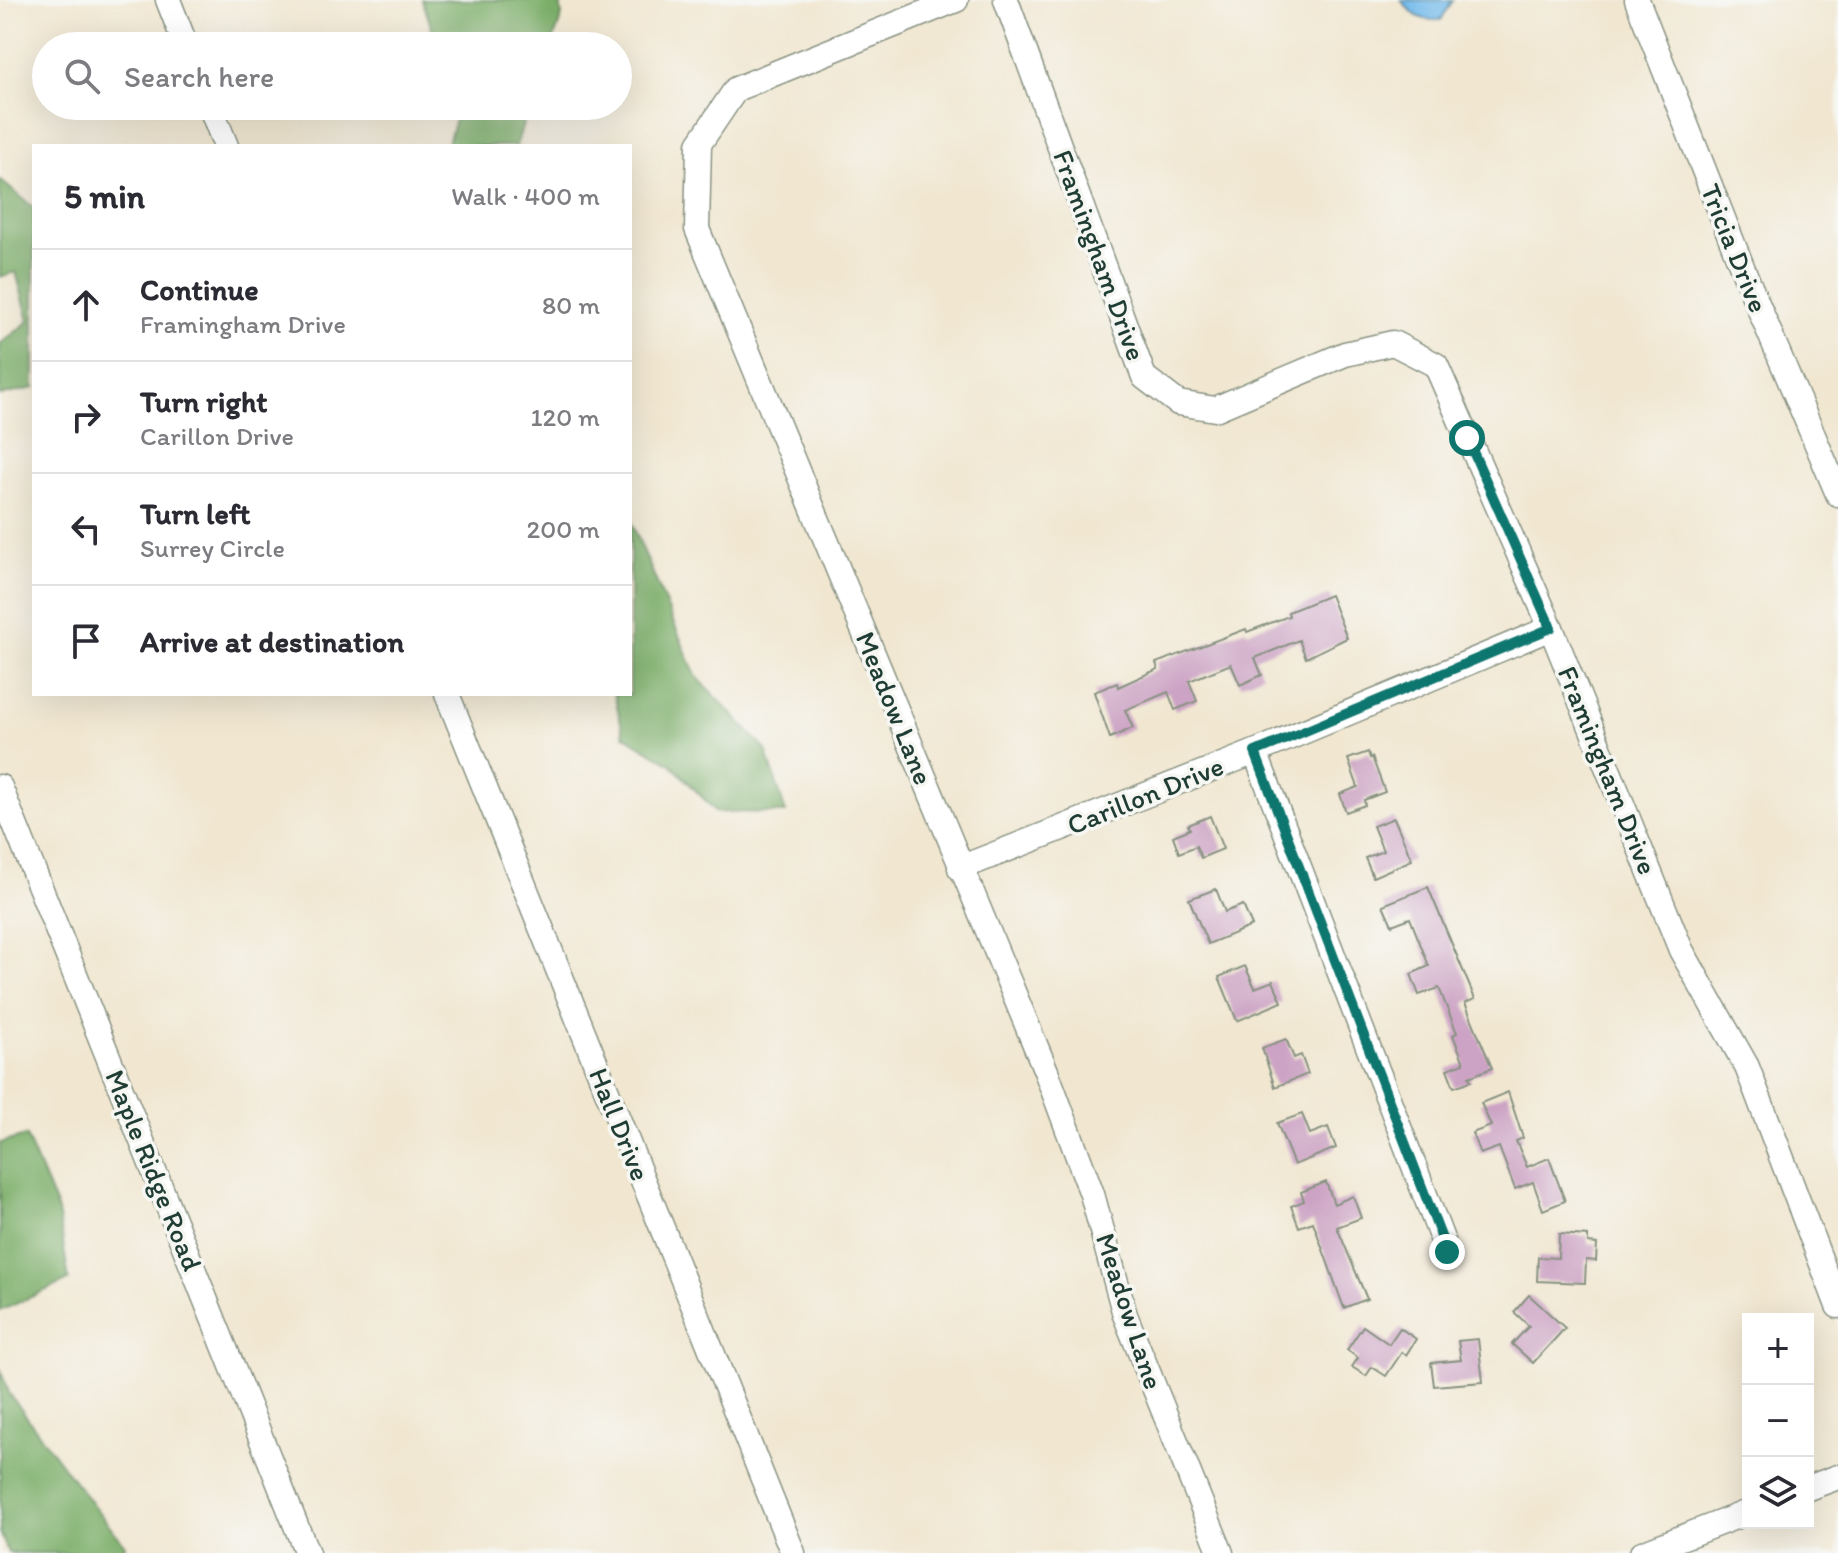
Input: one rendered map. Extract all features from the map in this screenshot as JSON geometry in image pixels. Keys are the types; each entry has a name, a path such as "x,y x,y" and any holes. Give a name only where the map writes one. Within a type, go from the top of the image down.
{"street":[{"path":"168,0 181,32"},
{"name":"Meadow Lane","path":"956,0 736,89 699,144 697,229 1046,1071 1092,1194 1125,1315 1221,1553"},
{"name":"Framingham Drive","path":"1006,0 1144,377 1178,403 1215,409 1345,354 1393,343 1436,365 1551,628 1681,950 1747,1067 1838,1306"},
{"name":"Tricia Drive","path":"1637,0 1748,282 1838,494"},
{"path":"216,120 225,144"},
{"name":"Carillon Drive","path":"960,868 1255,752 1551,628"},
{"name":"Hall Drive","path":"448,696 793,1553"},
{"path":"1255,752 1447,1252"},
{"name":"Maple Ridge Road","path":"0,787 307,1553"},
{"path":"1814,1486 1838,1477"},
{"path":"1642,1553 1742,1514"}],"green space":[{"path":"422,0 560,0 562,16 556,32 433,32"},
{"path":"455,120 524,120 517,144 448,144"},
{"path":"0,180 32,206 32,388 0,396 0,344 29,321 16,272 0,277"},
{"path":"632,524 696,676 766,750 786,813 716,812 671,764 624,735 614,696 632,696"},
{"path":"26,1136 58,1211 69,1280 0,1311 0,1143"},
{"path":"0,1368 9,1393 125,1545 123,1553 8,1553 0,1532"}],"water":[{"path":"1401,0 1453,0 1441,20 1428,20 1418,16"}],"building":[{"path":"1330,595 1347,638 1306,658 1299,640 1255,658 1262,675 1240,685 1231,664 1189,681 1197,701 1175,710 1168,692 1125,710 1133,728 1110,738 1094,692 1117,683 1118,687 1158,669 1156,663 1289,616 1288,612"},
{"path":"1368,752 1385,792 1364,800 1365,805 1346,812 1340,794 1358,787 1348,759"},
{"path":"1210,816 1223,849 1201,858 1196,846 1179,853 1173,836 1190,829 1188,825"},
{"path":"1394,818 1412,860 1373,877 1365,858 1383,851 1373,826"},
{"path":"1428,887 1475,999 1465,1003 1492,1068 1454,1087 1447,1069 1464,1063 1453,1035 1457,1033 1439,988 1419,995 1411,974 1429,966 1410,918 1392,925 1383,905"},
{"path":"1216,889 1225,912 1243,905 1252,926 1208,944 1189,899"},
{"path":"1245,966 1255,988 1273,981 1282,1002 1237,1021 1219,977"},
{"path":"1286,1039 1294,1058 1301,1055 1308,1074 1275,1087 1262,1048"},
{"path":"1508,1092 1523,1138 1516,1141 1527,1167 1549,1158 1565,1201 1543,1210 1533,1182 1515,1189 1499,1147 1480,1154 1472,1133 1491,1126 1481,1103"},
{"path":"1302,1114 1310,1134 1328,1127 1336,1148 1294,1165 1277,1123"},
{"path":"1326,1182 1334,1204 1353,1196 1361,1218 1337,1227 1367,1299 1344,1308 1313,1222 1299,1227 1291,1206 1304,1201 1301,1192"},
{"path":"1559,1234 1588,1236 1588,1243 1597,1244 1596,1261 1586,1260 1585,1283 1537,1281 1538,1257 1558,1258"},
{"path":"1529,1295 1565,1328 1533,1363 1512,1344 1529,1326 1514,1312"},
{"path":"1363,1326 1389,1344 1400,1328 1416,1339 1406,1355 1402,1352 1386,1376 1372,1367 1366,1376 1352,1367 1358,1358 1347,1350"},
{"path":"1478,1339 1483,1382 1434,1386 1431,1363 1461,1360 1458,1341"}],"route":[{"path":"1447,1252 1255,752 1551,628 1467,438"}]}
